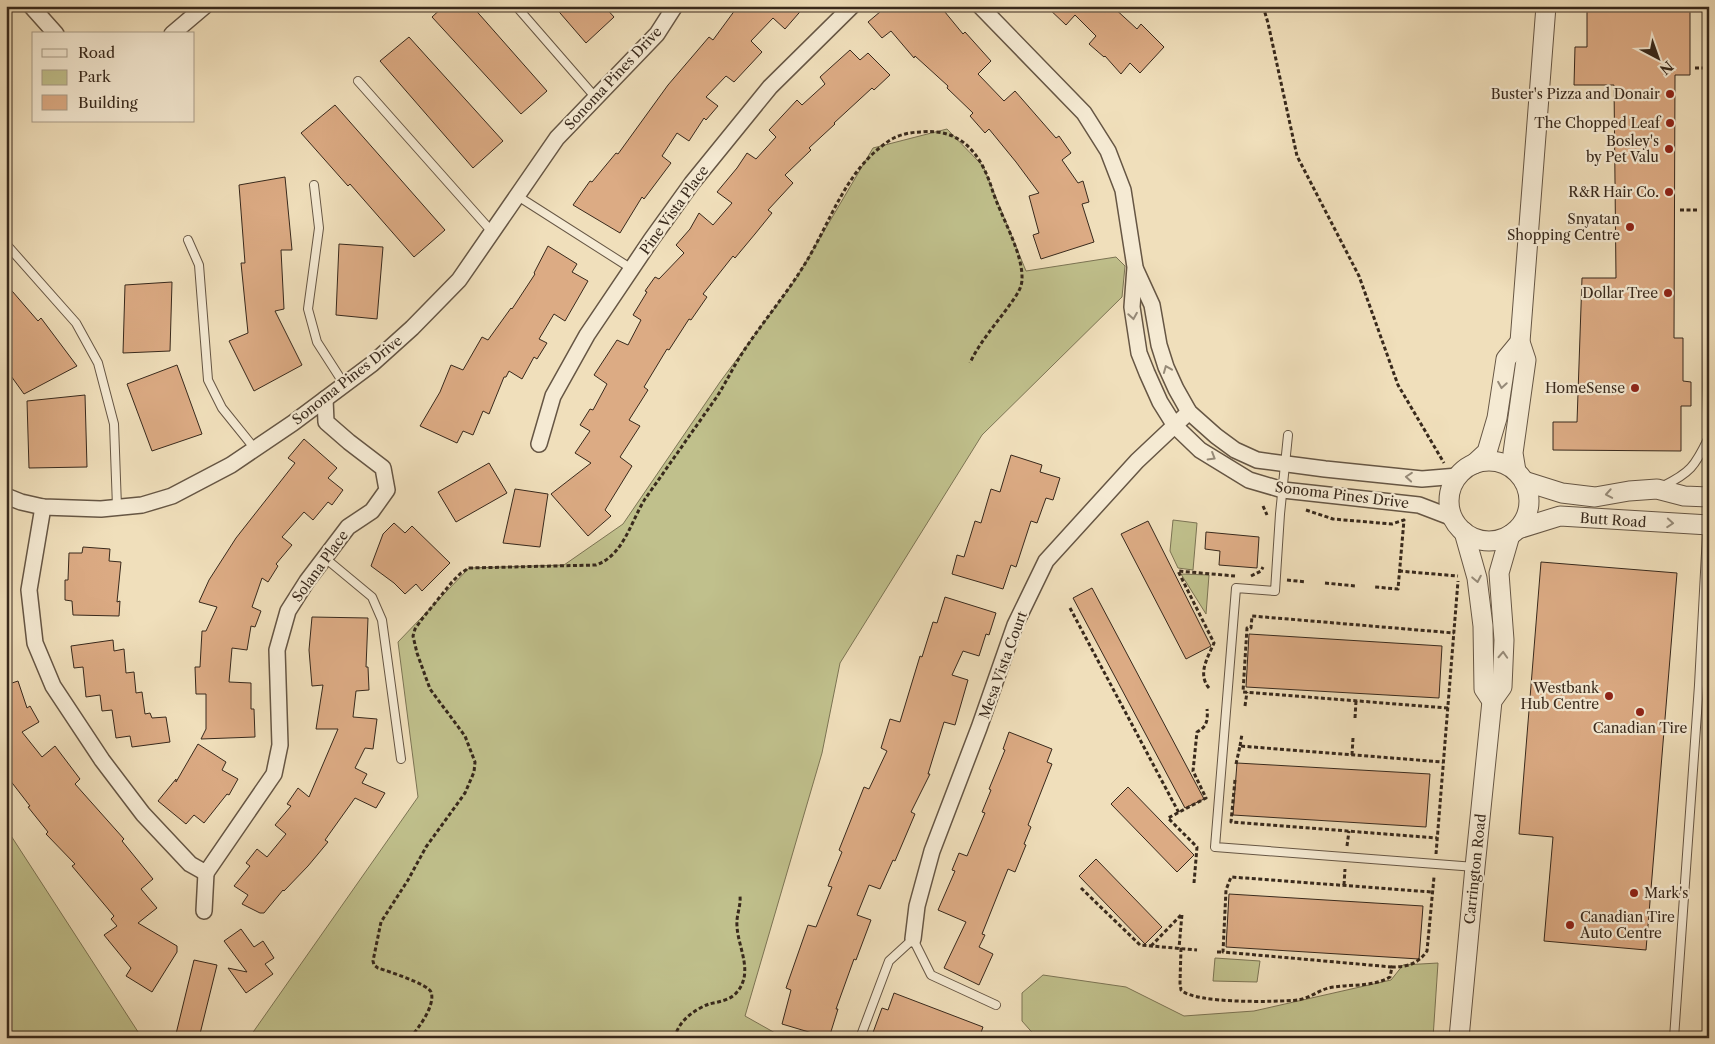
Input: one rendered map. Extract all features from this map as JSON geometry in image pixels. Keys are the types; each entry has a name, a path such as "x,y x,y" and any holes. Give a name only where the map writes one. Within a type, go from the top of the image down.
{"street":[{"path":"31,6 54,32"},
{"path":"174,32 205,6"},
{"name":"Sonoma Pines Drive","path":"6,496 43,507 101,508 142,505 172,496 231,465 325,399 372,364 412,328 459,280 557,138 657,34 675,6"},
{"name":"Pine Vista Place","path":"538,444 553,396 587,335 692,183 770,87 852,6"},
{"name":"Sonoma Pines Drive","path":"980,6 1084,113 1108,151 1123,190 1135,267 1132,306 1139,353 1150,381 1175,426 1200,450 1249,480 1283,490 1419,505 1458,525"},
{"path":"1520,476 1507,465 1496,461 1485,461 1452,471 1452,486 1449,496 1450,508 1458,525 1475,538 1487,541 1499,540 1514,532 1525,518 1529,506 1528,493 1513,454 1526,360 1520,342 1546,6"},
{"name":"Sonoma Pines Drive","path":"1135,267 1152,305 1159,345 1176,389 1189,412 1235,450 1257,460 1285,465 1422,479 1452,471"},
{"path":"1474,464 1487,452 1497,418 1506,359 1520,342"},
{"name":"Solana Place","path":"206,873 274,774 280,745 277,650 288,611 307,581 348,527 372,511 386,490 383,468 348,442 326,422 325,399"},
{"name":"Mesa Vista Court","path":"913,939 917,906 932,851 979,728 1015,625 1046,561 1137,461 1189,412"},
{"name":"Butt Road","path":"1520,476 1562,493 1595,497 1629,491 1657,489 1684,496 1709,497"},
{"path":"43,507 29,590 35,643 53,686 102,760 143,814 190,864 206,873 204,911"},
{"name":"Butt Road","path":"1514,532 1560,516 1708,526"},
{"name":"Carrington Road","path":"1458,525 1477,578 1483,626 1484,689 1492,701"},
{"name":"Carrington Road","path":"1460,1038 1492,701 1502,687 1504,640 1499,573 1514,532"}],"lane":[{"path":"516,6 596,98"},
{"path":"358,81 492,233"},
{"path":"1657,489 1691,470 1709,440 1707,387 1709,130"},
{"path":"314,186 320,228 308,310 318,342 344,384"},
{"path":"516,195 632,269"},
{"path":"188,240 199,265 208,380 222,408 255,449"},
{"path":"6,244 76,323 98,363 114,424 117,507"},
{"path":"1288,435 1275,591 1236,588 1215,847 1475,867"},
{"path":"1674,1038 1700,685 1709,497"},
{"path":"325,558 372,597 382,620 401,759"},
{"path":"860,1038 890,961 913,939 931,975 996,1005"}],"path":[{"path":"1263,6 1297,156 1359,276 1398,385 1452,471"},
{"path":"1695,68 1709,68"},
{"path":"564,565 522,564 483,566 596,565 605,562 611,556 627,534 645,498 716,398 744,351 809,258 838,199 853,178 879,149 893,139 909,133 939,131 952,134 975,154 983,166 996,203 1020,259 1022,281 1019,290 977,349 970,363"},
{"path":"1303,509 1334,519 1392,524 1404,520 1398,589 1375,587"},
{"path":"410,1038 427,1012 432,993 420,984 374,965 375,946 381,922 408,880 426,847 466,792 474,772 475,762 465,736 430,689 413,636 415,629 452,582 469,568 564,565"},
{"path":"1399,571 1464,575"},
{"path":"1436,854 1458,576"},
{"path":"1286,580 1306,582"},
{"path":"1325,583 1356,586"},
{"path":"1070,608 1179,813"},
{"path":"1448,708 1243,692 1247,628 1251,628 1252,616 1454,632"},
{"path":"1245,706 1247,692"},
{"path":"1355,718 1356,701"},
{"path":"1194,882 1197,847 1168,818 1206,798 1193,772 1197,732 1204,728 1208,720 1207,709"},
{"path":"1242,734 1236,762 1231,822 1437,838"},
{"path":"1352,755 1354,738"},
{"path":"1240,746 1443,762"},
{"path":"1347,848 1349,831"},
{"path":"1344,885 1345,868"},
{"path":"1223,952 1226,890 1231,877 1432,892"},
{"path":"1216,952 1406,967 1422,958 1427,951 1434,877"},
{"path":"1081,888 1140,945 1197,950"},
{"path":"675,1038 678,1028 688,1017 707,1005 735,995 741,986 744,972 743,955 736,925 741,903 740,896"},
{"path":"1151,946 1182,914 1180,948 1181,990 1191,995 1219,999 1242,1001 1299,1000 1333,987 1382,982 1390,977 1392,967"}],"green space":[{"path":"947,129 983,166 1026,271 1116,257 1125,266 1122,297 982,435 840,663 822,753 745,1016 784,1038 249,1038 418,797 398,642 469,568 564,565 623,524 720,382 794,282 873,148"},
{"path":"1173,520 1197,523 1193,570 1178,568 1170,551"},
{"path":"1181,574 1209,575 1206,614"},
{"path":"6,828 142,1038 6,1038"},
{"path":"1215,958 1260,961 1257,982 1213,981"},
{"path":"1438,963 1433,1038 1345,1038 1297,1033 1285,1038 1037,1038 1022,1021 1022,993 1043,975 1126,987 1184,1016 1254,1011 1391,980 1403,965"}],"building":[{"path":"444,6 472,6 547,91 521,114 432,17"},
{"path":"554,6 604,6 614,17 586,43"},
{"path":"738,6 805,6 785,29 773,18 751,41 762,52 734,82 726,76 706,97 718,106 706,120 704,118 689,141 677,133 662,156 671,163 644,199 642,197 620,233 573,205 590,181 592,182 616,153 618,154 668,85 709,37 713,40"},
{"path":"887,6 940,6 963,34 965,32 991,61 978,74 1004,101 1015,91 1056,138 1059,136 1071,153 1062,160 1078,183 1083,181 1089,202 1082,204 1094,242 1041,259 1033,235 1039,233 1029,196 1039,193 989,129 985,133 970,116 973,113 947,88 948,86 915,56 914,58 891,31 882,38 868,22"},
{"path":"1046,6 1112,6 1137,29 1141,24 1164,47 1140,73 1130,63 1121,74 1105,56 1089,44 1096,36 1075,15 1066,25"},
{"path":"1587,6 1690,6 1690,75 1675,75 1674,338 1683,338 1683,381 1691,382 1691,406 1681,406 1681,451 1553,450 1553,422 1577,422 1582,278 1616,278 1614,85 1574,85 1575,47 1587,47"},
{"path":"409,37 503,141 473,168 380,61"},
{"path":"850,50 860,60 868,53 890,75 874,90 872,88 834,123 809,148 811,150 785,175 793,183 768,210 772,213 755,234 735,258 733,256 703,294 707,297 691,320 689,319 669,350 667,349 644,387 648,390 629,420 640,426 620,457 632,466 605,510 611,516 588,536 551,494 591,463 575,453 590,431 580,425 590,409 593,410 607,384 594,375 617,340 628,345 641,320 633,315 647,292 645,291 655,277 659,279 684,253 676,245 690,229 699,213 713,225 732,203 717,192 747,153 756,159 776,137 769,130 797,100 802,105 825,84 820,77"},
{"path":"335,105 445,230 414,257 350,184 348,186 301,133"},
{"path":"285,177 292,250 281,250 284,309 275,311 302,365 254,391 229,341 248,333 241,263 245,263 239,185"},
{"path":"339,244 383,247 377,319 336,315"},
{"path":"548,246 577,264 572,272 588,281 565,321 554,314 539,339 547,343 537,359 534,357 522,379 509,371 506,377 504,377 489,414 483,411 473,435 463,431 457,443 420,426 440,392 451,365 463,370 482,337 488,340 512,309 535,274"},
{"path":"172,282 170,351 123,353 125,285"},
{"path":"6,284 38,321 41,318 77,366 24,394 6,369"},
{"path":"177,365 202,434 152,451 127,384"},
{"path":"85,395 87,467 29,468 27,401"},
{"path":"304,439 337,468 328,478 343,490 332,505 328,502 313,520 304,512 282,537 292,545 276,564 278,566 268,582 262,578 252,607 261,611 255,627 251,626 247,650 232,648 229,682 251,683 251,709 254,709 255,737 201,739 206,729 206,694 196,694 195,667 200,667 202,631 206,631 217,607 199,602 209,580 236,538 295,463 288,458"},
{"path":"1011,455 1042,465 1040,472 1060,478 1053,500 1046,498 1037,523 1031,521 1016,567 1011,565 1003,589 952,574 957,555 964,557 975,521 981,523 991,489 1000,492"},
{"path":"489,463 507,493 456,522 438,492"},
{"path":"515,489 548,494 540,547 503,543"},
{"path":"1148,521 1211,646 1186,659 1121,534"},
{"path":"394,523 405,533 412,526 450,563 422,591 416,584 405,594 371,566 383,534"},
{"path":"1206,532 1259,537 1257,568 1219,565 1220,551 1205,549"},
{"path":"83,547 110,549 109,561 121,562 117,602 120,601 119,616 73,615 72,601 65,600 65,580 68,580 69,553 82,553"},
{"path":"1541,562 1677,573 1646,950 1544,941 1553,837 1519,834"},
{"path":"1092,588 1204,799 1185,808 1073,598"},
{"path":"945,597 996,613 989,635 986,634 979,656 963,651 952,675 968,680 955,725 944,722 928,774 930,774 911,812 915,814 895,861 893,860 880,889 869,885 857,915 871,920 856,960 854,959 836,1009 838,1009 829,1038 782,1024 791,990 786,988 808,925 816,927 832,887 828,886 842,852 839,850 864,787 869,789 887,751 881,748 890,719 900,722 920,656 922,657 933,622 937,623"},
{"path":"312,617 368,618 366,667 368,667 369,690 356,691 353,717 377,719 373,749 365,748 355,768 367,774 362,783 385,793 376,808 355,798 325,840 328,842 264,913 260,913 242,904 248,895 234,886 250,866 246,863 257,849 267,857 286,834 275,825 291,806 287,804 298,788 309,797 338,729 316,729 323,685 312,686 309,650"},
{"path":"1249,634 1442,646 1439,698 1246,687"},
{"path":"113,640 114,651 124,649 126,673 134,672 136,693 142,692 145,714 150,713 152,718 166,717 170,742 132,747 130,736 116,738 112,710 102,711 100,695 86,697 83,667 74,668 71,646"},
{"path":"18,681 27,708 30,706 39,722 22,732 42,757 55,746 80,779 75,784 124,839 122,841 153,879 141,889 157,908 138,923 177,946 177,952 152,992 126,976 131,968 104,935 117,926 111,919 114,916 72,866 75,864 46,834 48,832 6,775 6,685"},
{"path":"1009,732 1052,749 1047,762 1052,764 1028,825 1031,827 1015,872 1008,869 982,934 985,935 979,947 993,954 979,985 944,968 966,922 938,910 955,871 952,870 959,853 967,856 985,813 982,812 1005,750 1003,749"},
{"path":"198,744 226,762 222,770 238,779 229,795 227,794 204,823 194,815 186,824 158,801 176,779 176,782"},
{"path":"1237,763 1430,774 1426,827 1233,815"},
{"path":"1128,787 1194,855 1177,872 1111,804"},
{"path":"1096,859 1162,927 1145,944 1079,876"},
{"path":"1229,894 1423,906 1419,959 1226,947"},
{"path":"241,929 254,947 263,941 274,958 265,964 273,974 246,993 228,968 247,972 224,941"},
{"path":"194,960 217,965 199,1038 175,1038"},
{"path":"894,993 983,1027 979,1038 871,1038 882,1008 888,1010"}],"place":[{"name":"Buster's Pizza and Donair","path":"1670,94"},
{"name":"The Chopped Leaf","path":"1670,123"},
{"name":"Bosley's by Pet Valu","path":"1669,149"},
{"name":"R&R Hair Co.","path":"1669,192"},
{"name":"Snyatan Shopping Centre","path":"1630,227"},
{"name":"Dollar Tree","path":"1668,293"},
{"name":"HomeSense","path":"1635,388"},
{"name":"Westbank Hub Centre","path":"1609,696"},
{"name":"Canadian Tire","path":"1640,712"},
{"name":"Mark's","path":"1634,893"},
{"name":"Canadian Tire Auto Centre","path":"1570,925"}]}
